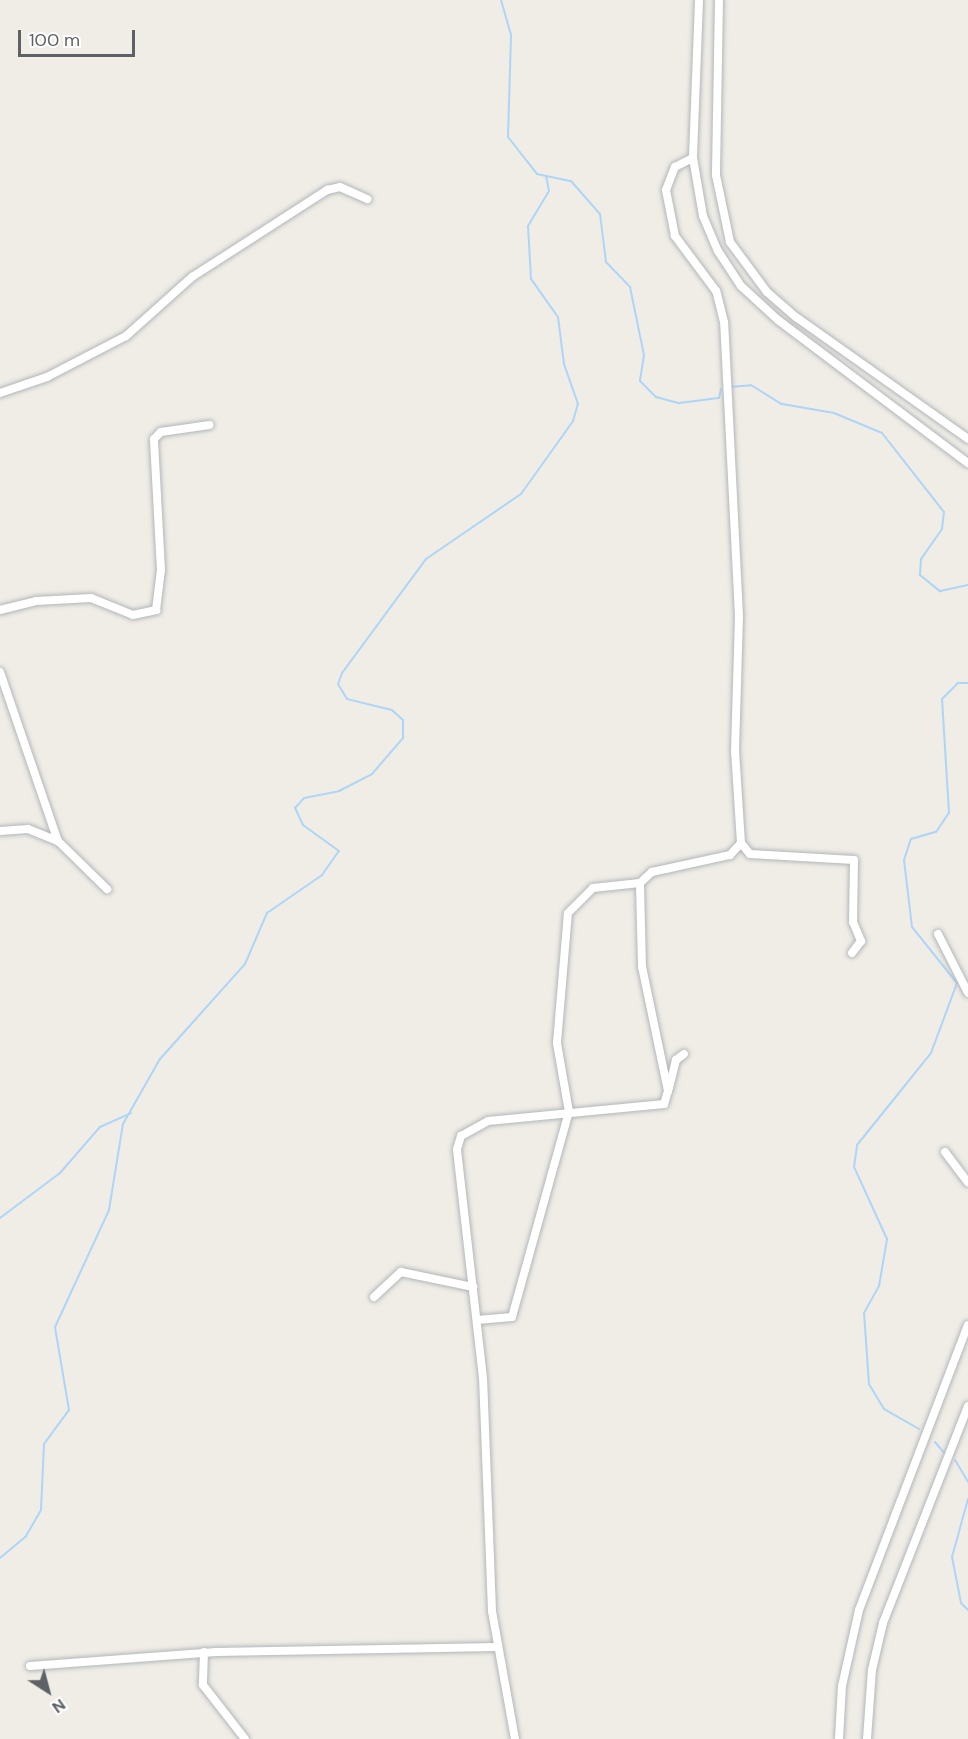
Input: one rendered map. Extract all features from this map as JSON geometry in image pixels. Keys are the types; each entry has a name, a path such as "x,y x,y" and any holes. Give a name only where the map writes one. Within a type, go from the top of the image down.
{"street":[{"path":"699,0 693,158 703,216 741,286 968,463"},
{"path":"719,0 717,174 730,242 767,292 796,317 968,438"},
{"path":"693,158 675,167 666,190 675,236 716,291 724,322 739,616 735,751 741,843 750,854 854,860 853,922 861,941 852,953"},
{"path":"0,393 47,376 126,336 192,277 327,190 340,187 367,199"},
{"path":"0,610 26,602 82,598 133,615 156,610 161,570 154,439 161,432 209,425"},
{"path":"0,672 58,841"},
{"path":"0,831 28,829 58,841 107,889"},
{"path":"477,1320 512,1317 569,1112 557,1043 568,914 593,888 640,883 652,872 730,855 741,843"},
{"path":"640,883 646,1000 668,1091"},
{"path":"938,934 968,993"},
{"path":"515,1739 497,1647 477,1320 456,1169 461,1136 488,1121 569,1112 655,1108 664,1104 676,1060 684,1054"},
{"path":"945,1152 968,1182"},
{"path":"374,1297 401,1272 473,1287"},
{"path":"839,1739 842,1686 859,1610 968,1325"},
{"path":"867,1739 872,1670 883,1623 968,1406"},
{"path":"30,1666 204,1652 497,1647"},
{"path":"204,1652 203,1685 245,1739"}],"waterway":[{"path":"501,0 511,36 508,137 537,174 571,181 600,214 606,262 630,287 644,355 640,381 656,397 679,403 719,398 721,389"},
{"path":"0,1558 26,1536 41,1510 44,1444 69,1410 55,1327 109,1210 123,1124 160,1059 245,964 267,913 322,875 339,851 303,825 295,808 304,798 339,791 372,774 403,738 403,720 392,710 347,699 338,684 342,673 426,559 521,494 573,421 578,404 564,364 558,317 531,279 528,226 549,191 546,176"},
{"path":"730,387 751,385 782,404 834,413 882,433 944,512 942,529 921,559 920,575 940,591 968,585"},
{"path":"919,1429 884,1409 869,1384 864,1313 879,1286 887,1239 854,1167 857,1145 931,1053 957,983 912,927 904,860 911,839 936,832 949,813 942,699 958,683 968,683"},
{"path":"0,1218 60,1173 100,1127 131,1113"},
{"path":"935,1442 946,1455"},
{"path":"955,1460 968,1482"},
{"path":"968,1499 952,1557 961,1603 968,1610"}]}
